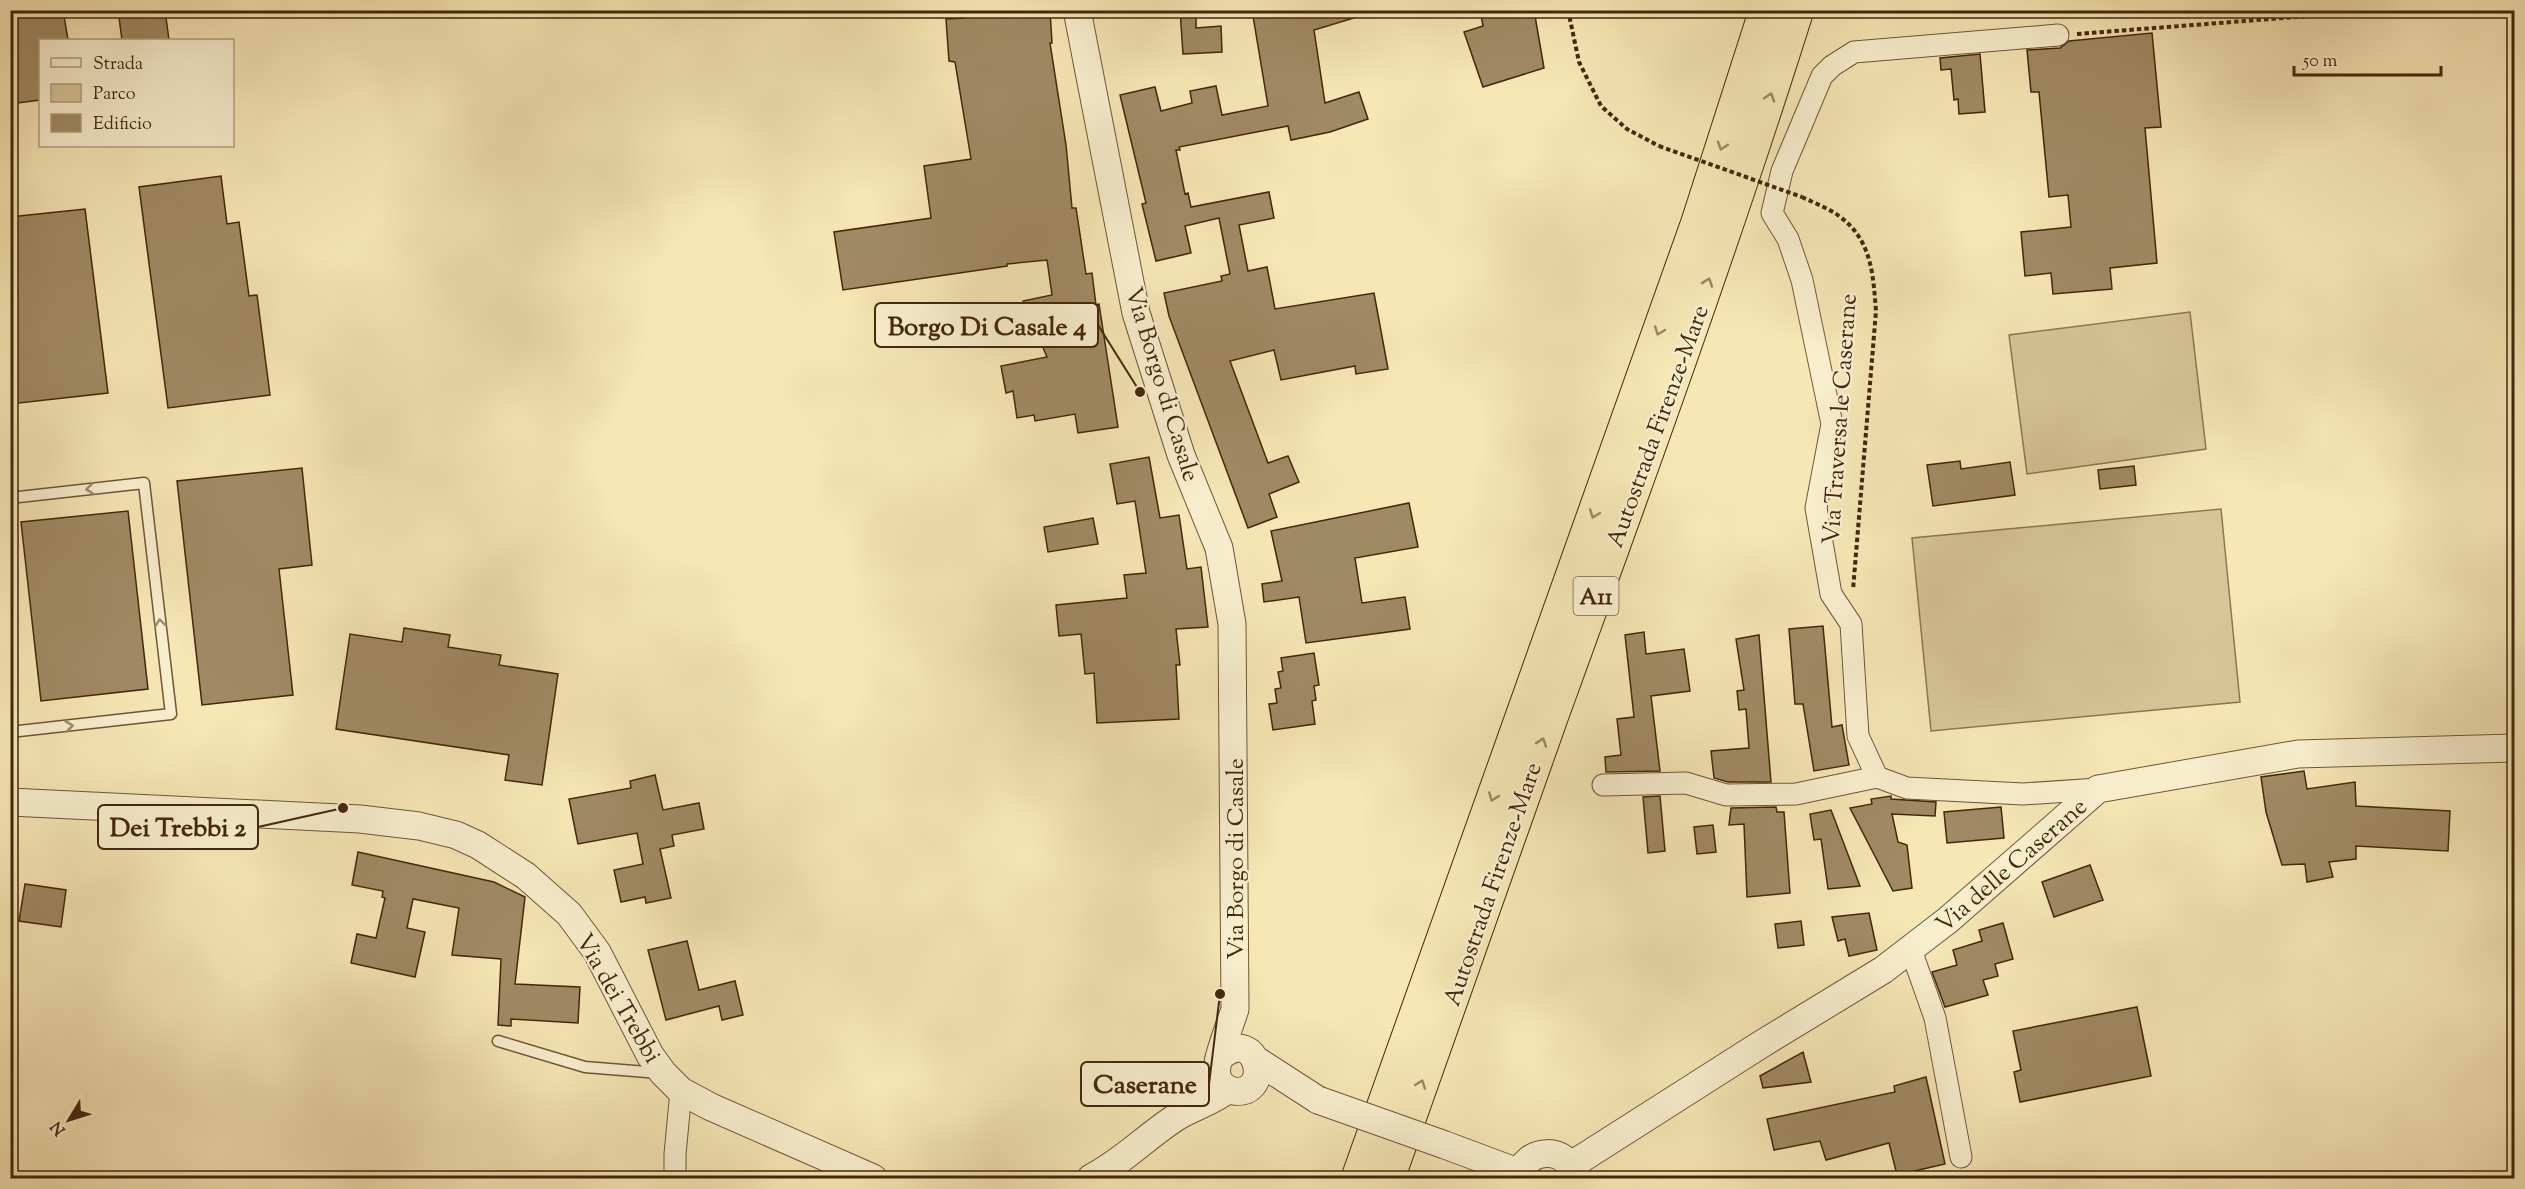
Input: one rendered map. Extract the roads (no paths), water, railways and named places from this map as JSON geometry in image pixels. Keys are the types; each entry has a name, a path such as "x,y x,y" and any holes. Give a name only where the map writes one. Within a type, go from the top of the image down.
{"highway":[{"name":"Autostrada Firenze-Mare","path":"1358,1179 1698,222 1766,10"},
{"name":"Autostrada Firenze-Mare","path":"1388,1179 1740,192 1797,10"},
{"path":"1340,1179 1402,1052"}],"street":[{"name":"Via Borgo di Casale","path":"1077,10 1136,313 1181,455 1219,548 1232,624 1235,1009 1228,1075"},
{"path":"1877,777 1858,736 1851,624 1831,594 1816,508 1832,424 1802,280 1788,239 1772,213 1782,171 1822,76 1832,66 1854,52 2058,35"},
{"name":"Via delle Caserane","path":"1519,1176 1528,1160 1543,1153 1558,1155 1573,1172 1760,1045 1883,970 1911,950 2098,789 2298,754 2514,748"},
{"path":"1603,785 1686,783 1726,795 1796,794 1877,777 1907,788 2023,794 2098,789"},
{"name":"Via dei Trebbi","path":"10,802 360,819 419,826 456,835 486,850 526,876 569,914 597,952 650,1055 672,1082 711,1107 873,1179"},
{"path":"1911,950 1935,1018 1961,1157"},
{"name":"Via Borgo di Casale","path":"1235,1009 1253,1057"},
{"path":"1091,1179 1128,1154 1228,1075 1257,1078 1258,1072 1253,1057"},
{"path":"1253,1057 1318,1100"},
{"path":"1228,1075 1318,1100 1445,1144 1519,1176"},
{"path":"672,1082 675,1179"}],"lane":[{"path":"10,498 144,483 171,714 10,732"},
{"path":"498,1041 585,1067 672,1082"}],"place":[{"name":"Borgo Di Casale 4","path":"1140,392"},
{"name":"Dei Trebbi 2","path":"343,808"},
{"name":"Caserane","path":"1220,994"}]}
